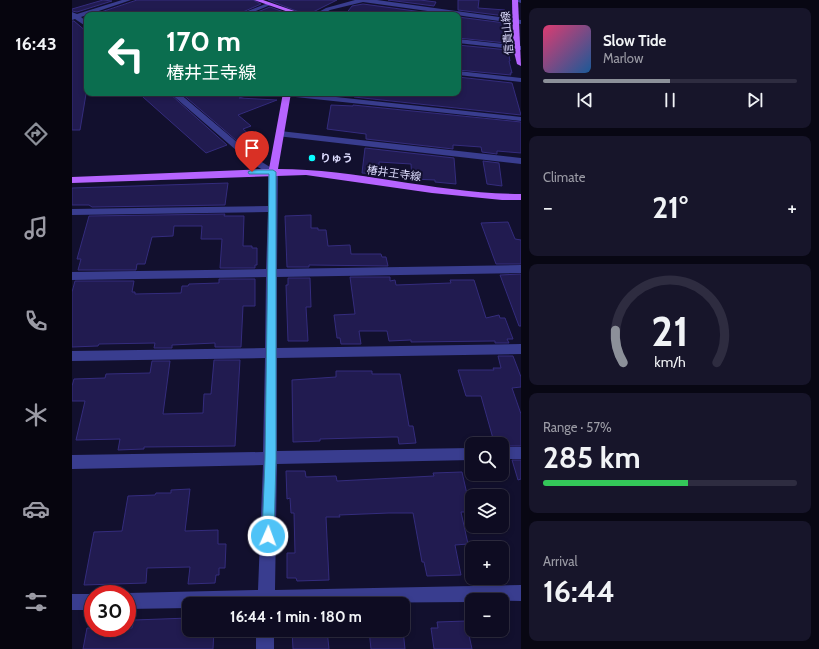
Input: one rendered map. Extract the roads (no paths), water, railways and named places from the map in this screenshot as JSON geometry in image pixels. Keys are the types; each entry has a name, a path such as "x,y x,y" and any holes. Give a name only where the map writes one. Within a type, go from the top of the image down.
{"main road":[{"path":"257,0 294,12"},
{"name":"信貴山線","path":"516,0 521,64"},
{"path":"273,172 286,96"},
{"name":"椿井王寺線","path":"72,180 306,172 432,190 502,198 521,197"}],"street":[{"path":"86,12 126,0"},
{"path":"322,12 363,0 448,12"},
{"path":"516,0 521,1"},
{"path":"248,12 270,4"},
{"path":"73,16 84,13"},
{"path":"461,14 518,22"},
{"path":"73,16 84,23"},
{"path":"461,41 519,48"},
{"path":"461,74 521,80"},
{"path":"178,96 254,161 273,172 270,459 266,597"},
{"path":"305,96 521,119"},
{"path":"280,134 521,161"},
{"path":"72,212 273,209"},
{"path":"72,276 521,269"},
{"path":"72,356 521,349"},
{"path":"509,453 521,452"},
{"path":"72,462 465,454"},
{"path":"394,597 521,593"},
{"path":"136,601 182,601"},
{"path":"72,602 84,602"},
{"path":"265,637 265,649"}],"place":[{"name":"りゅう","path":"312,158"}]}
